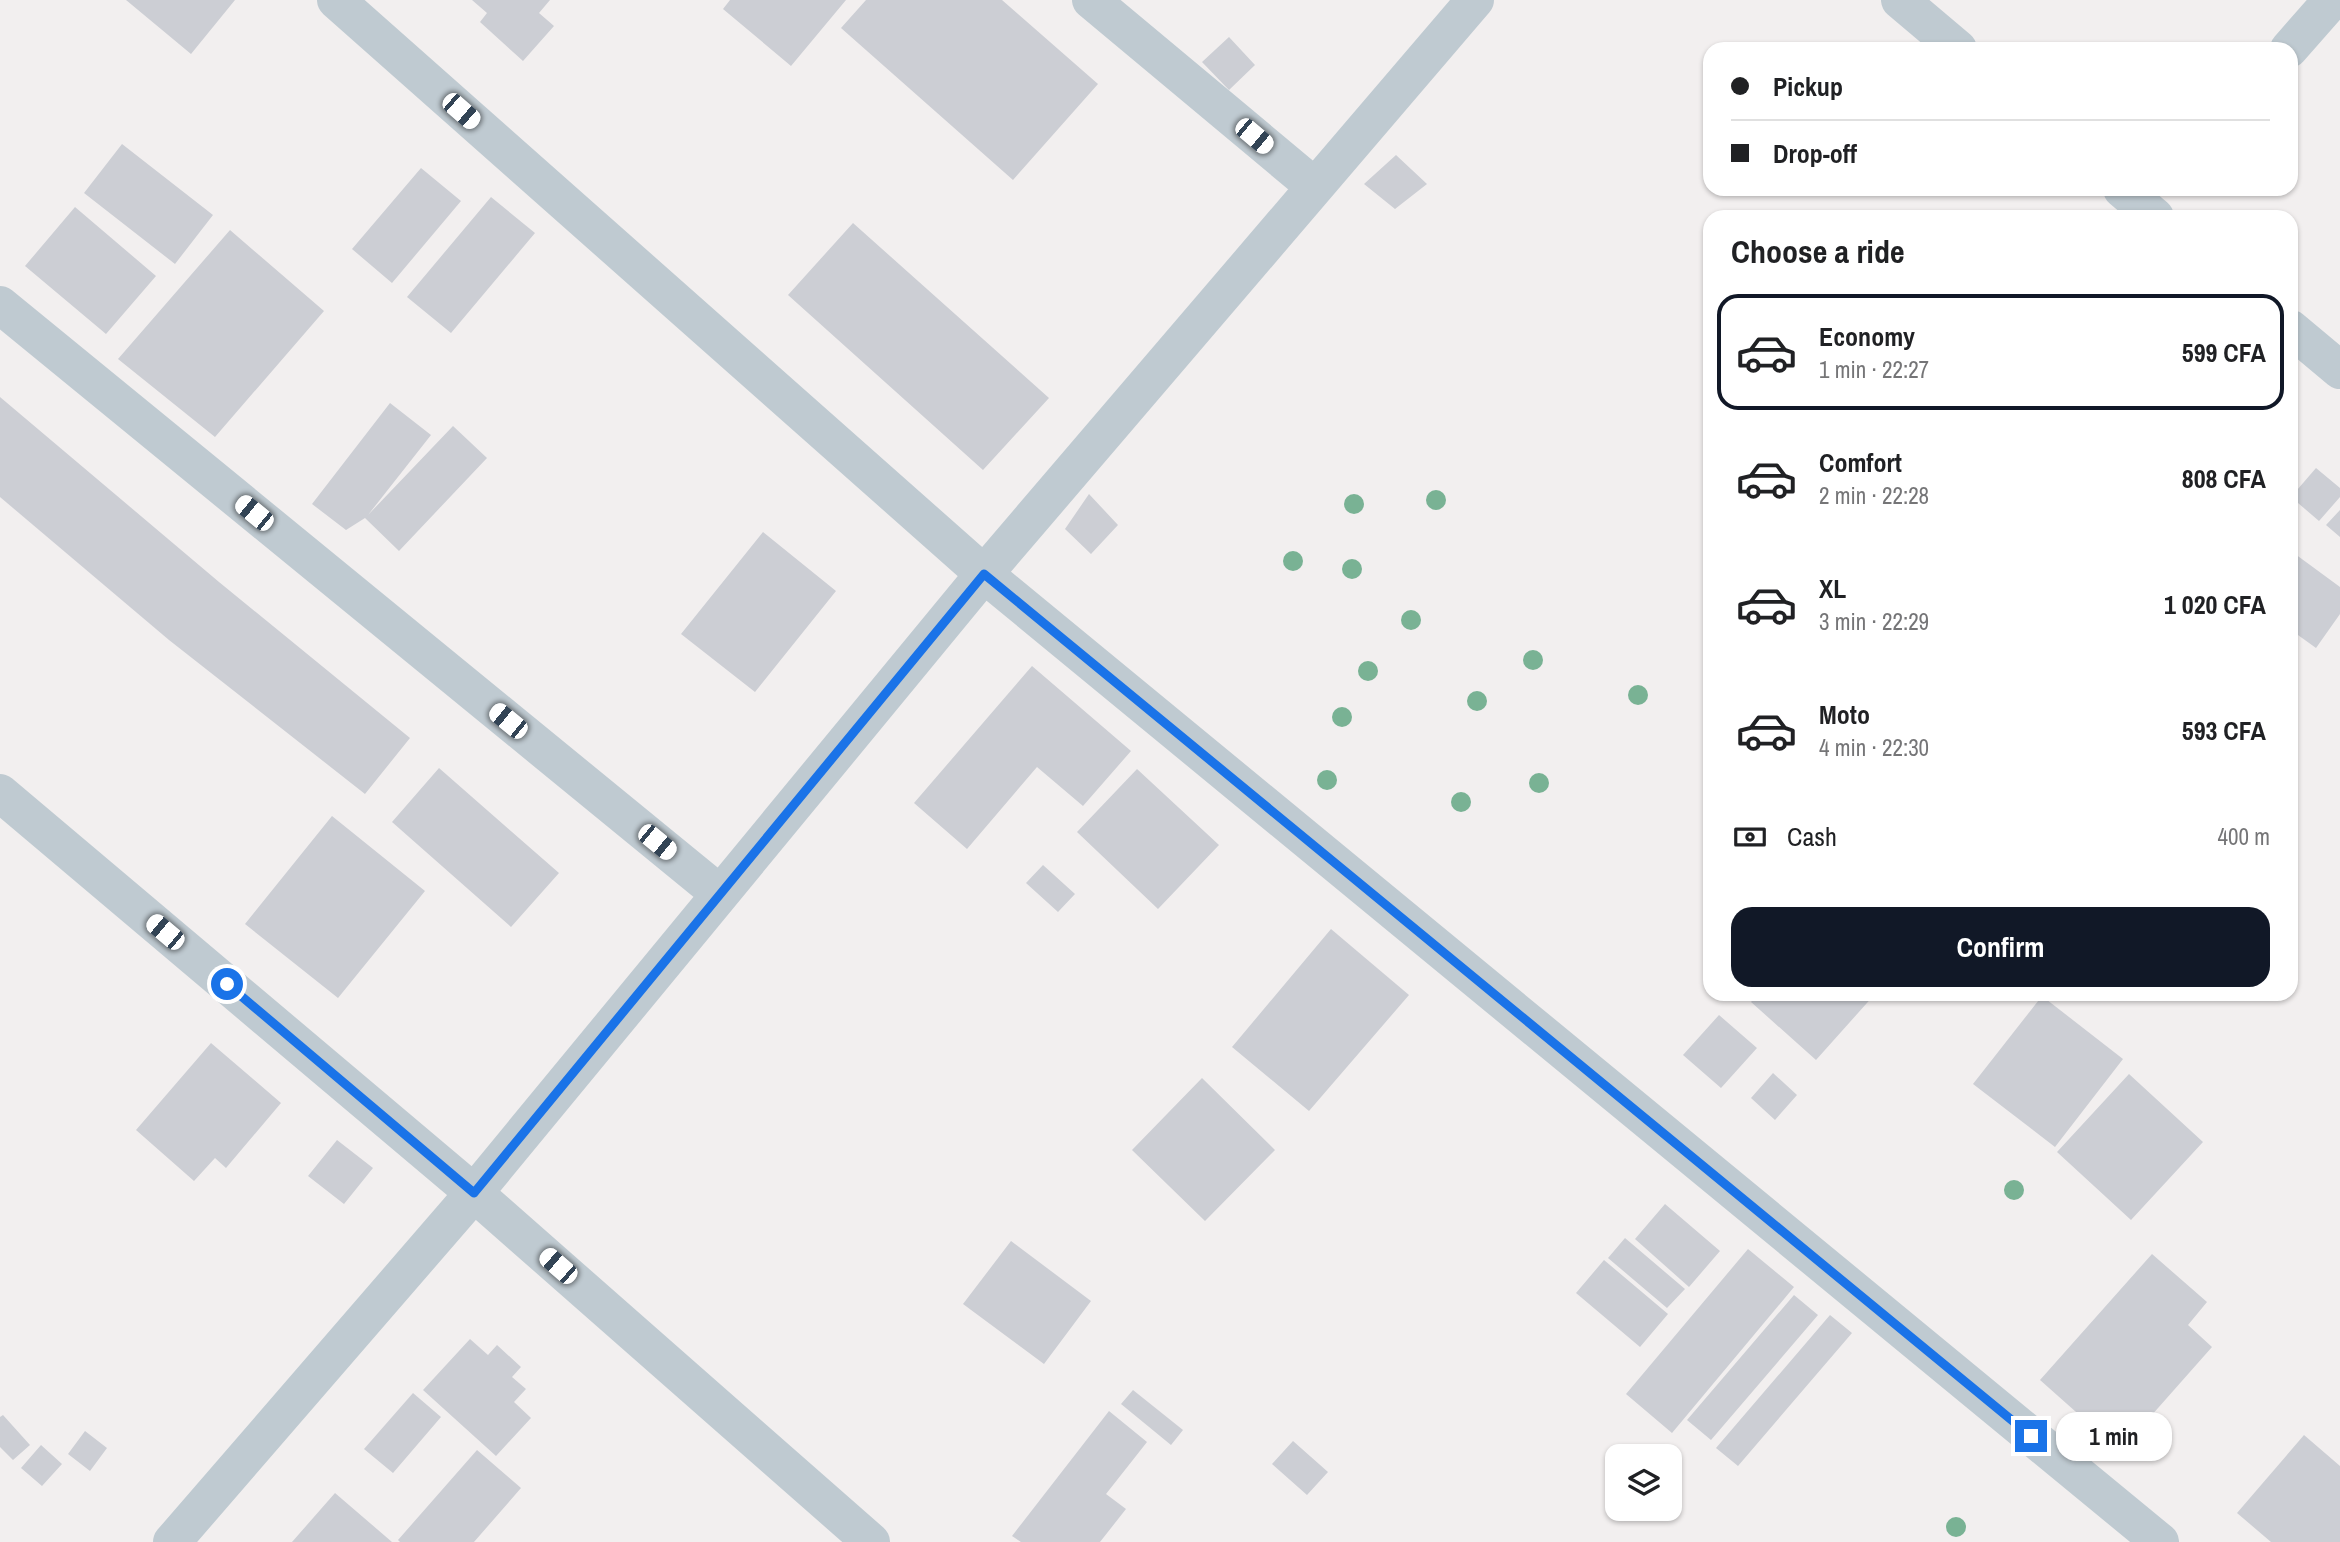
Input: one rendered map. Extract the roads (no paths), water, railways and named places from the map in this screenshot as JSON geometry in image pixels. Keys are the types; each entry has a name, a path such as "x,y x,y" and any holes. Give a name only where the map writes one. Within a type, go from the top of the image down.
{"street":[{"path":"336,0 984,574 2160,1542"},
{"path":"1091,0 1315,187"},
{"path":"172,1542 474,1193 984,574 1475,0"},
{"path":"1900,0 1950,42"},
{"path":"2295,42 2332,0"},
{"path":"0,305 720,894"},
{"path":"2298,335 2340,370"},
{"path":"0,793 474,1193 871,1542"}]}
